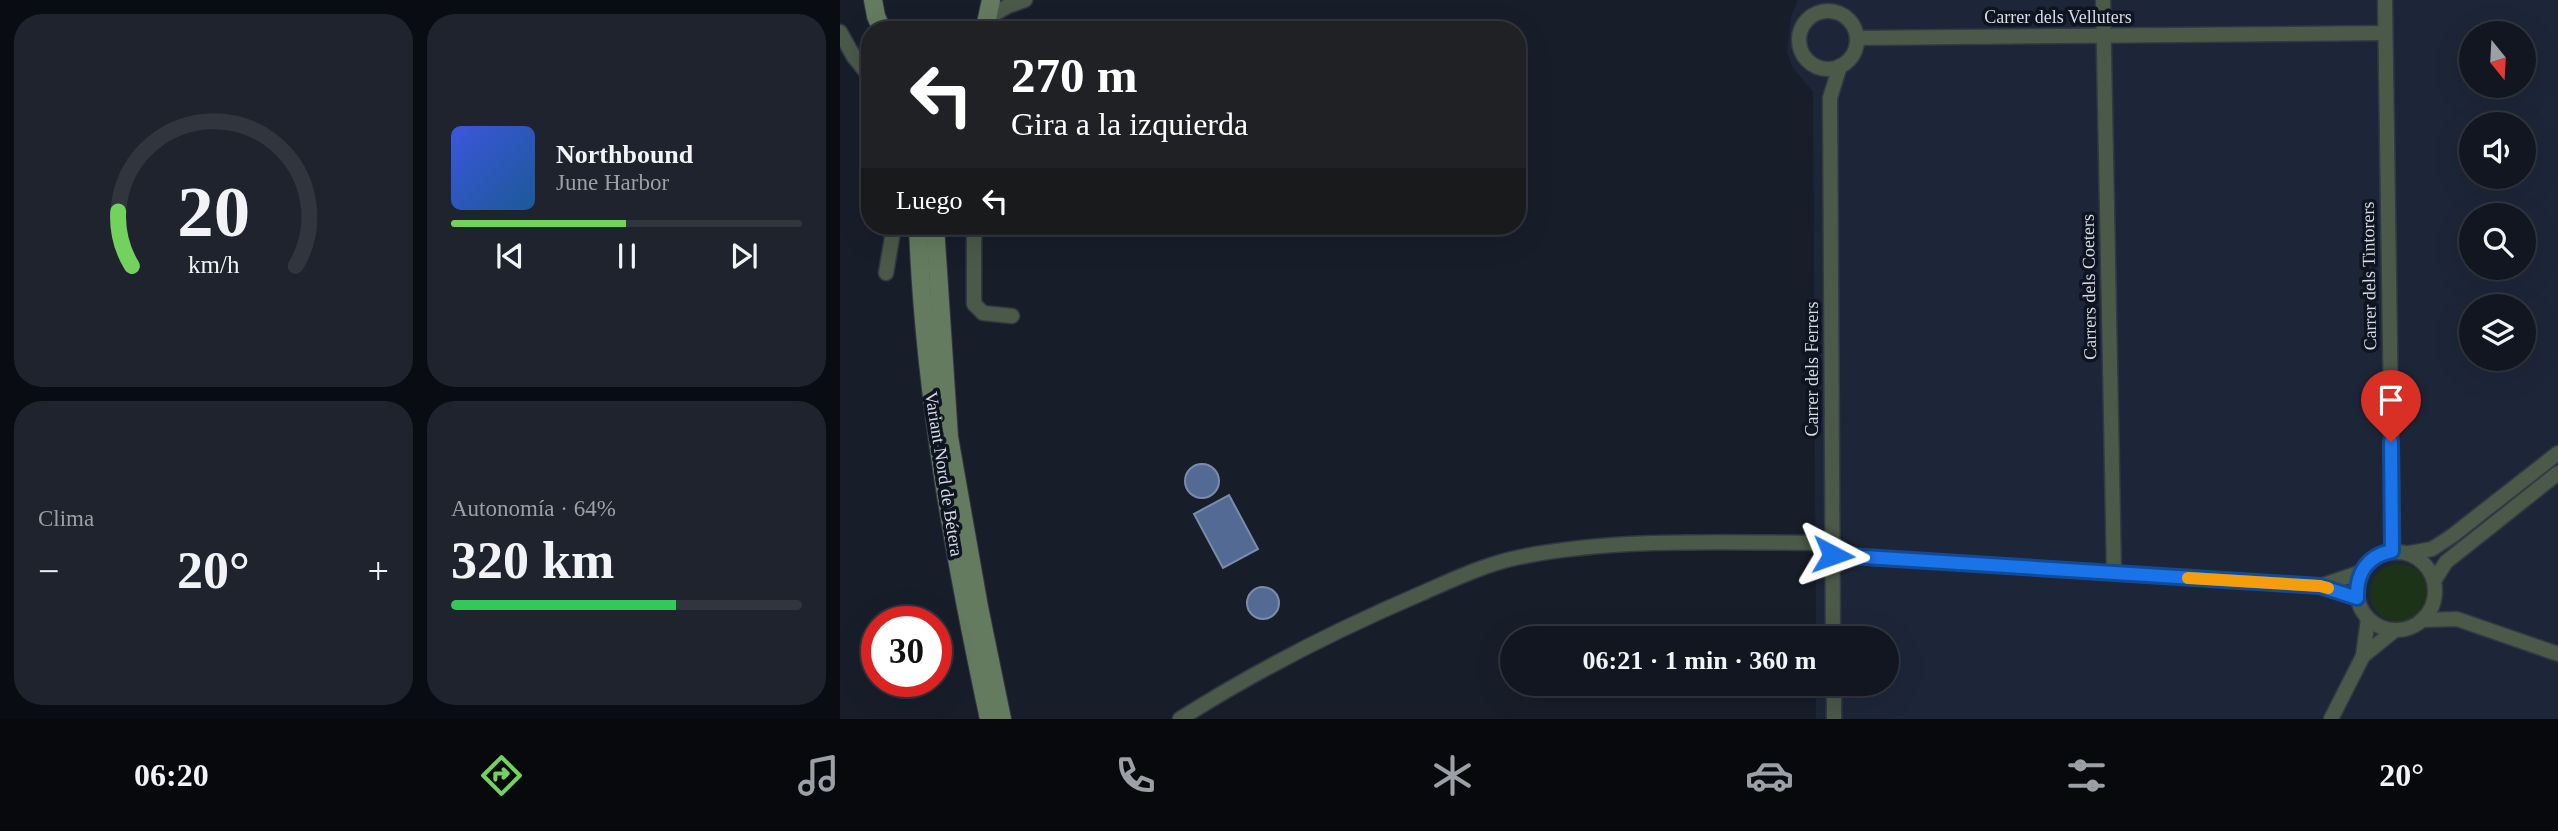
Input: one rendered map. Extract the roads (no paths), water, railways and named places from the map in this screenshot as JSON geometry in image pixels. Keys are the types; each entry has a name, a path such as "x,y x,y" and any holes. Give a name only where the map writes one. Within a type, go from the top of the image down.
{"main road":[{"path":"873,0 878,21"},
{"path":"985,21 991,0"},
{"name":"Variant Nord de Bétera","path":"919,235 926,348 936,437 989,719"},
{"name":"Variant Nord de Bétera","path":"936,235 949,437 1002,719"}],"street":[{"path":"988,21 1008,6 1025,0"},
{"name":"Carrers dels Coeters","path":"2104,0 2114,573"},
{"name":"Carrer dels Tintorers","path":"2385,0 2392,551"},
{"path":"1818,7 1824,11 1840,7 1855,28 1857,37 1853,55 1840,66 1826,68 1814,64 1807,59 1800,43 1803,26 1818,7"},
{"path":"840,32 861,66"},
{"name":"Carrer dels Velluters","path":"1857,37 2385,33"},
{"name":"Carrer dels Ferrers","path":"1814,64 1829,98"},
{"name":"Carrer dels Ferrers","path":"1833,626 1829,98 1840,66"},
{"path":"886,273 892,235"},
{"path":"974,235 974,304 983,313 1012,316"},
{"path":"2409,553 2420,559 2429,569 2434,581 2435,597 2428,614 2404,629 2395,630 2375,625 2368,619 2357,598 2357,584 2361,572 2374,557 2392,551 2409,553 2432,549 2558,453"},
{"path":"2434,581 2446,562 2558,474"},
{"path":"1180,719 1228,688 1305,646 1471,572 1517,558 1566,550 1675,543 1833,549 2114,573 2320,586 2357,598"},
{"path":"2320,586 2361,572"},
{"path":"2435,597 2457,618"},
{"path":"2422,620 2457,618 2558,654"},
{"path":"2331,719 2362,656 2368,619"},
{"path":"2362,656 2395,630"},
{"path":"1834,696 1834,719"}],"water":[{"path":"1202,464 1214,469 1219,481 1214,493 1202,498 1190,493 1185,481 1190,469"},
{"path":"1229,495 1258,549 1223,568 1194,514"},
{"path":"1263,587 1274,592 1279,603 1274,614 1263,619 1252,614 1247,603 1252,592"}]}
